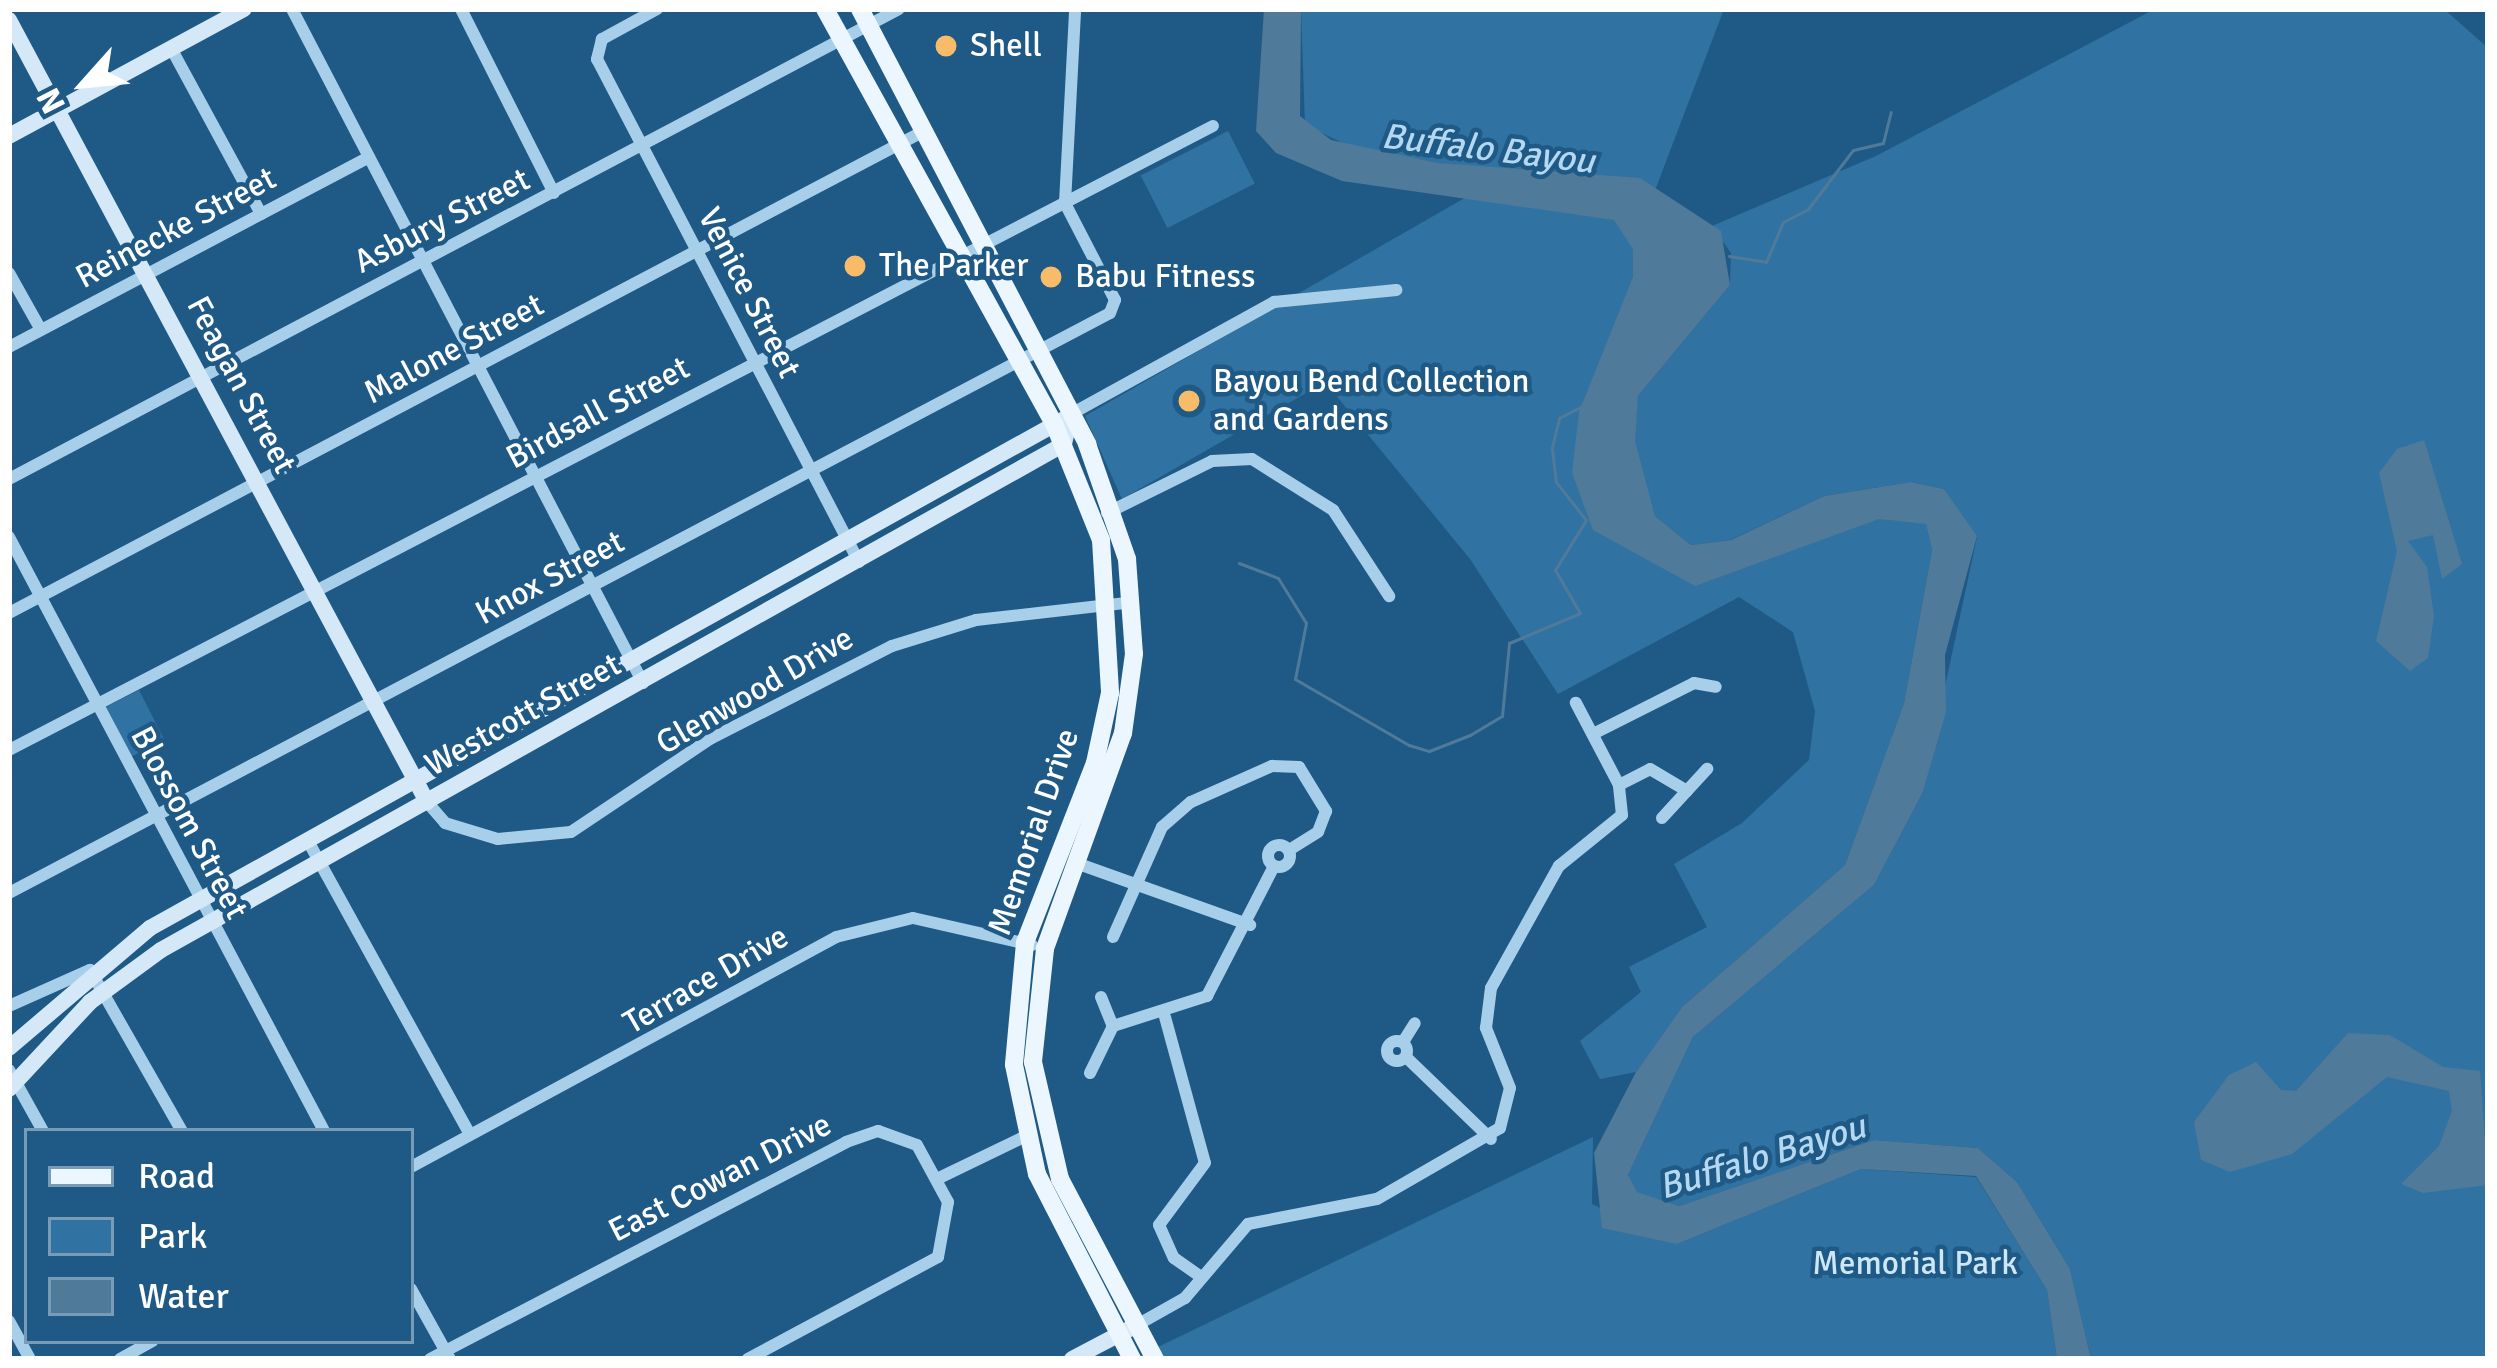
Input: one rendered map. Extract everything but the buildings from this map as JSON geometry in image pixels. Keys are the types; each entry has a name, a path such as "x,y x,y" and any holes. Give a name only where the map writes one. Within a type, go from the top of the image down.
{"main road":[{"path":"9,136 244,9"},
{"name":"Memorial Drive","path":"825,9 955,256 1017,363 1063,420 1064,444 1104,514 1112,604 1110,685 1023,1020 1060,1179 1128,1330 1132,1359"},
{"name":"Memorial Drive","path":"864,17 1040,350 1063,420 1104,514 1132,602 1120,746 1024,943 1026,1136 1128,1330 1155,1359"},
{"name":"Feagan Street","path":"9,20 149,274 427,802"},
{"name":"Westcott Street","path":"9,1048 90,970 199,900 1063,420"},
{"name":"Westcott Street","path":"11,1080 104,991 210,921 860,563 1064,444"},
{"path":"945,488 956,507"},
{"path":"1110,685 1120,746"},
{"path":"1026,1136 1060,1179"},
{"path":"1072,1359 1128,1330"}],"street":[{"path":"292,9 643,683"},
{"path":"461,9 554,194"},
{"name":"Venice Street","path":"657,9 595,45 643,147 860,563"},
{"name":"Asbury Street","path":"9,478 643,147 841,40 864,17 899,9"},
{"path":"1065,203 1075,9"},
{"path":"171,48 261,214"},
{"name":"Birdsall Street","path":"9,750 1213,126"},
{"name":"Malone Street","path":"9,613 924,131"},
{"name":"Reinecke Street","path":"9,347 369,158"},
{"name":"Knox Street","path":"9,893 1115,308 1065,203"},
{"path":"9,273 41,330"},
{"name":"Westcott Street","path":"1063,420 1274,302 1396,290"},
{"path":"1104,514 1212,461 1252,459 1333,510 1389,596"},
{"name":"Blossom Street","path":"9,537 322,1128"},
{"name":"Glenwood Drive","path":"427,802 445,823 498,839 571,832 710,740 892,646 976,620 1132,602"},
{"path":"1593,734 1694,683 1716,687"},
{"path":"1128,1330 1200,1276 1248,1224 1377,1199 1491,1139 1511,1103 1486,1028 1491,988 1558,866 1618,821 1619,785 1576,703"},
{"path":"1113,1026 1165,1017 1219,985 1274,866 1318,832 1325,801 1285,764 1176,812 1114,937"},
{"path":"1619,785 1650,769 1687,791"},
{"path":"1662,818 1707,769"},
{"path":"308,841 470,1135"},
{"path":"1067,860 1133,891 1250,925"},
{"name":"Terrace Drive","path":"414,1165 836,937 914,918 1045,949"},
{"path":"9,1006 90,970 180,1128"},
{"path":"1090,1073 1113,1026 1101,997"},
{"path":"1165,1017 1205,1163 1159,1225 1174,1258 1200,1276"},
{"path":"1415,1023 1404,1050 1491,1139"},
{"path":"11,1080 41,1128"},
{"name":"East Cowan Drive","path":"430,1359 447,1355 867,1133 917,1145 939,1178"},
{"path":"748,1359 938,1257 951,1226 939,1178 1026,1136"},
{"path":"414,1294 447,1355"},
{"path":"9,1321 30,1359"},
{"path":"120,1359 147,1344"}],"green space":[{"path":"1301,9 1724,9 1654,193 1696,223 1710,283 1644,377 1631,409 1634,441 1638,396 1730,285 1731,253 1712,226 1876,156 2155,9 2444,9 2488,48 2488,1359 2091,1359 2070,1269 2017,1182 1978,1148 1874,1140 1679,1206 1636,1192 1628,1175 1693,1037 1874,885 1922,794 1977,537 1944,489 1911,482 1824,496 1730,540 1691,545 1655,516 1634,442 1647,519 1691,551 1749,556 1854,513 1923,504 1890,520 1926,523 1932,550 1904,703 1845,865 1682,1007 1636,1072 1600,1079 1580,1041 1641,992 1629,967 1707,927 1674,864 1742,823 1809,760 1815,711 1793,632 1739,597 1558,694 1470,559 1325,382 1122,499 1085,416 1503,176 1347,145 1305,125"},
{"path":"1228,131 1255,184 1167,228 1141,175"},
{"path":"139,690 164,740 130,758 104,708"},
{"name":"Memorial Park","path":"1593,1137 1592,1204 1677,1244 1861,1169 1976,1177 2047,1290 2057,1359 1133,1359"}],"water":[{"path":"1264,9 1301,9 1300,116 1331,140 1438,163 1640,178 1721,231 1730,285 1638,396 1635,441 1655,516 1691,545 1731,540 1824,496 1911,482 1944,489 1977,536 1945,655 1946,712 1922,794 1874,885 1693,1037 1628,1175 1637,1192 1679,1206 1874,1140 1978,1148 2017,1182 2070,1269 2091,1359 2057,1359 2047,1290 1976,1176 1861,1169 1677,1244 1602,1228 1594,1153 1636,1072 1682,1007 1845,865 1904,703 1932,550 1926,524 1879,519 1695,586 1593,530 1572,473 1579,412 1633,277 1633,249 1614,220 1342,181 1276,153 1256,131"},
{"path":"2424,440 2462,564 2442,579 2433,535 2408,541 2427,567 2434,616 2428,658 2410,671 2376,641 2397,551 2379,473 2397,449"},
{"path":"2348,1033 2390,1035 2443,1067 2480,1071 2488,1185 2423,1193 2401,1184 2439,1146 2452,1111 2449,1091 2387,1077 2292,1154 2230,1172 2201,1160 2194,1122 2229,1075 2256,1062 2281,1090 2296,1091"}],"waterway":[{"path":"1729,256 1766,262 1783,222 1808,209 1853,150 1883,143 1891,112"},
{"path":"1239,563 1278,578 1306,623 1295,679 1409,745 1429,751 1470,735 1502,716 1509,643 1580,613 1555,570 1586,520 1556,482 1552,447 1559,418 1581,407"}],"place":[{"name":"Shell","path":"946,46"},
{"name":"The Parker","path":"855,266"},
{"name":"Babu Fitness","path":"1051,277"},
{"name":"Bayou Bend Collection and Gardens","path":"1189,401"}],"water label":[{"name":"Buffalo Bayou","path":"1488,149"},
{"name":"Buffalo Bayou","path":"1762,1157"}]}
